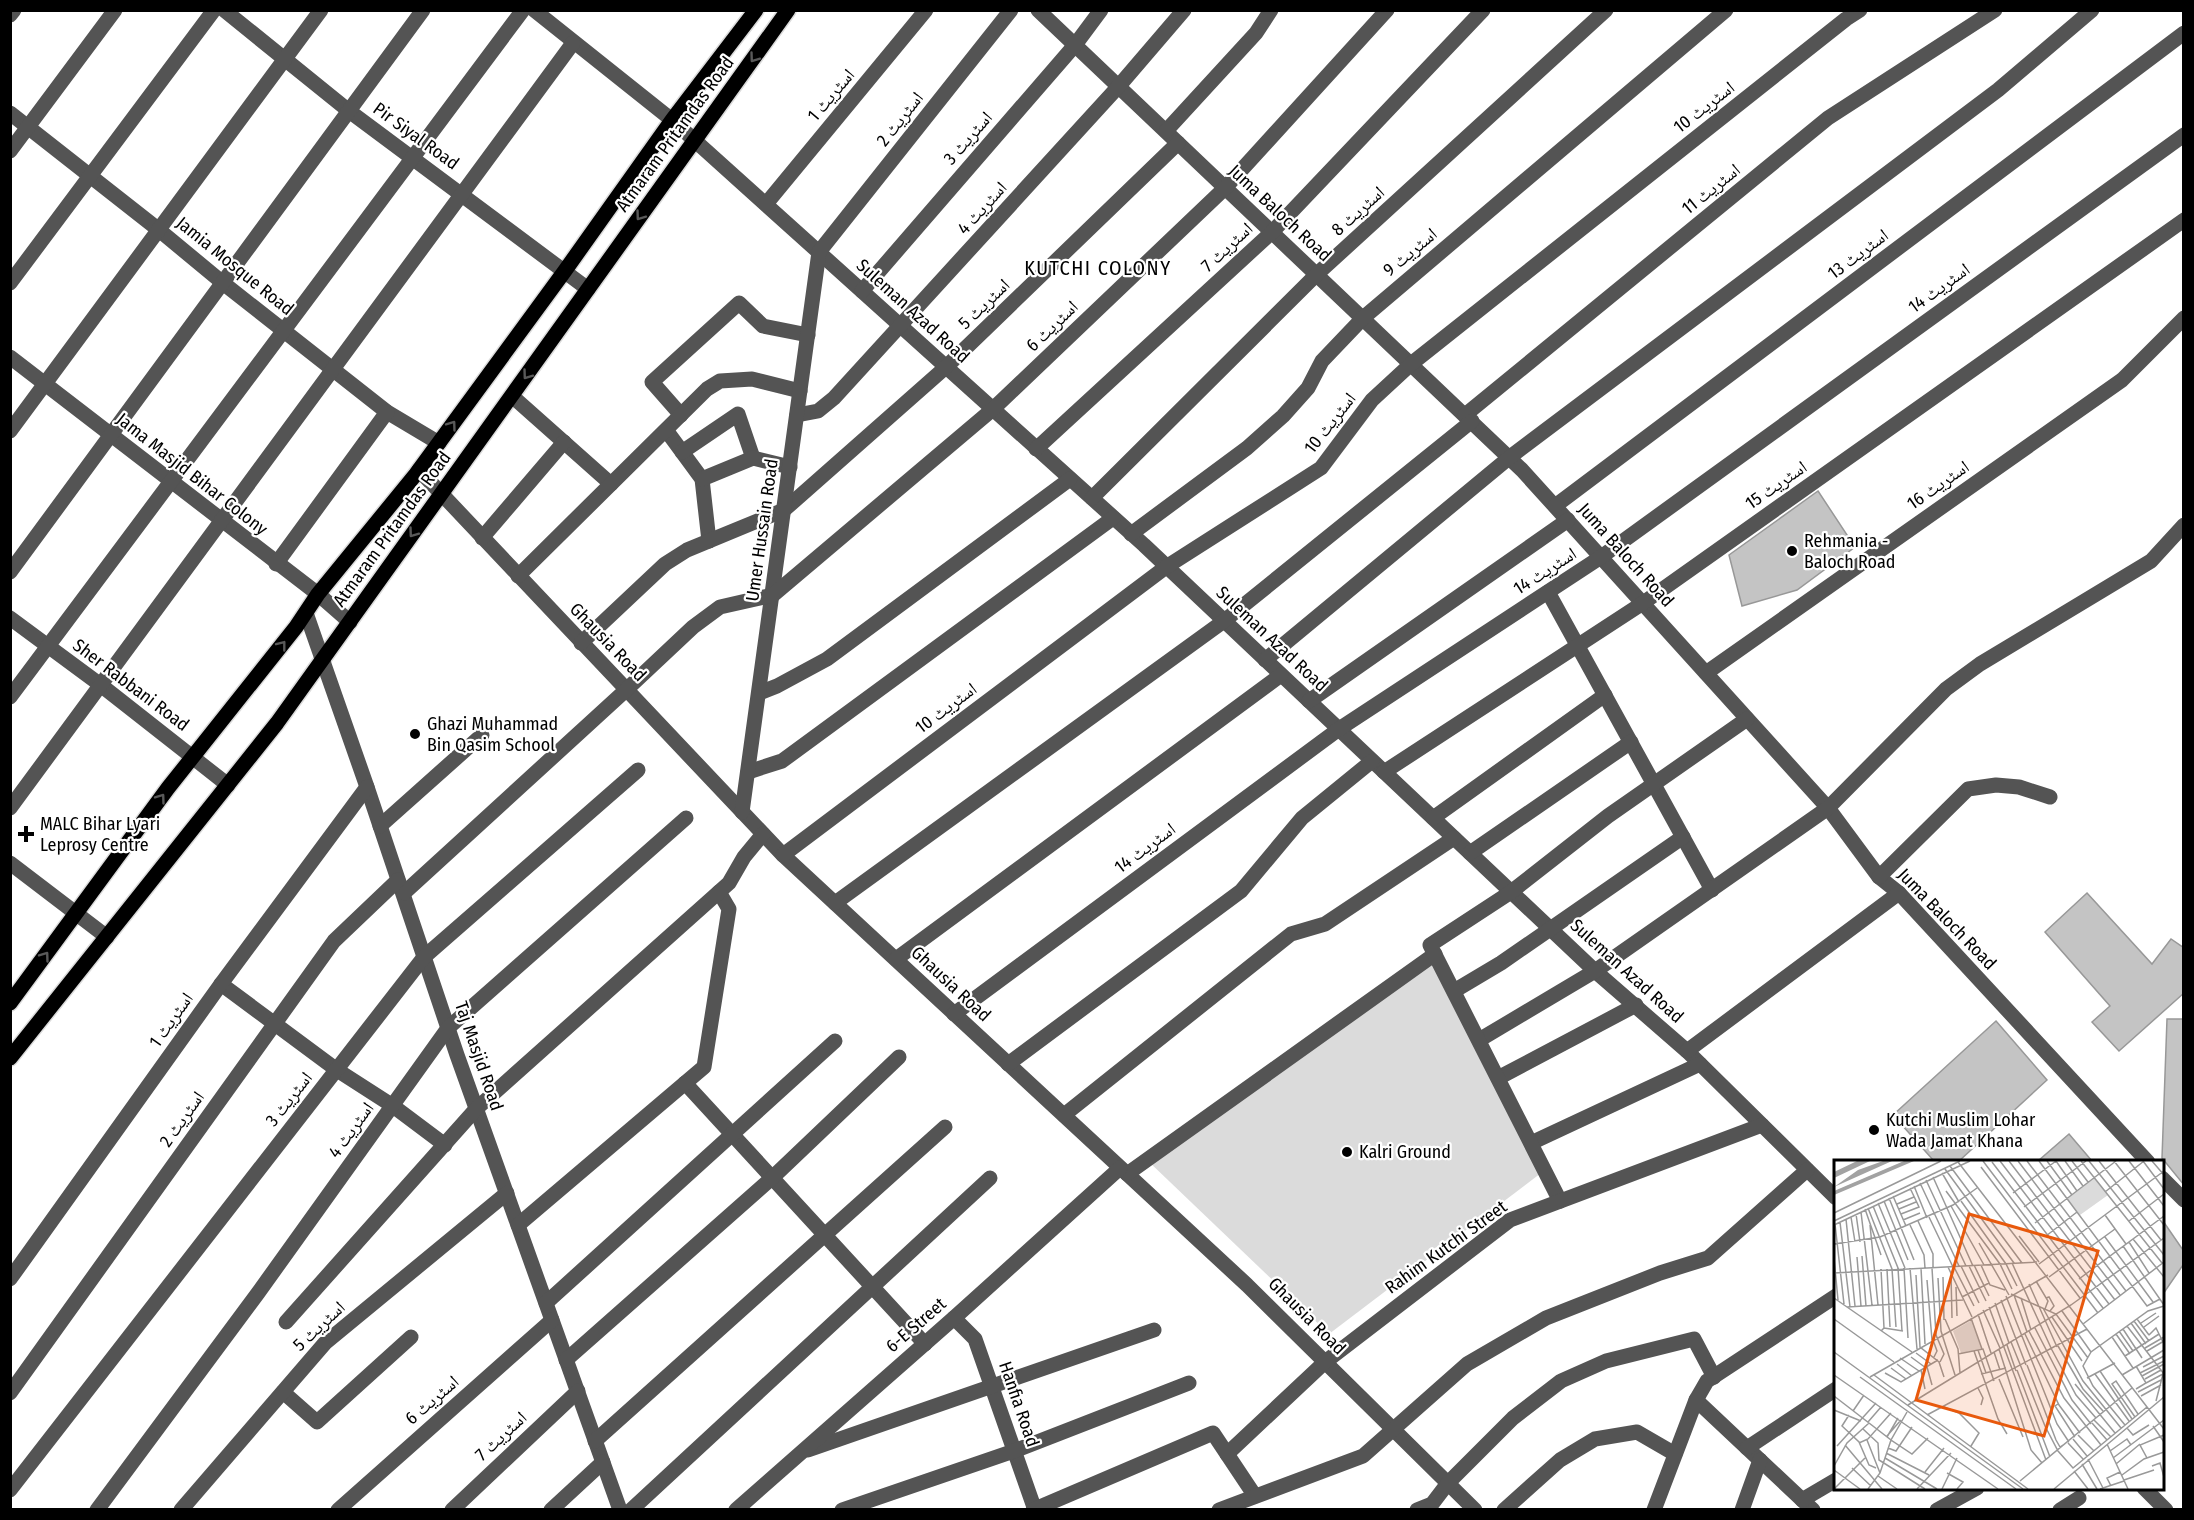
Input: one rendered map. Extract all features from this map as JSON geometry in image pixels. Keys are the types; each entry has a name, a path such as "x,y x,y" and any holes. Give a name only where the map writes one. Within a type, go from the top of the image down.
{"main road":[{"name":"Atmaram Pritamdas Road","path":"10,1003 193,757 306,613 318,594 419,470 672,120 756,10"},
{"name":"Atmaram Pritamdas Road","path":"10,1058 277,723 788,10"}],"street":[{"path":"10,15 14,10"},
{"path":"10,151 115,10"},
{"path":"10,283 214,10"},
{"name":"Pir Siyal Road","path":"224,10 349,111 588,289"},
{"path":"10,431 321,10"},
{"path":"10,572 423,10"},
{"path":"10,697 523,10"},
{"name":"Suleman Azad Road","path":"534,10 695,140 1092,498 1595,971 1687,1051 1834,1196"},
{"name":"اسٹریٹ 1","path":"766,204 926,10"},
{"name":"اسٹریٹ 2","path":"819,252 1011,10"},
{"name":"Juma Baloch Road","path":"1038,10 1510,457 1828,808 1879,877 1899,893 2147,1160"},
{"name":"اسٹریٹ 3","path":"862,291 1075,45 1101,10"},
{"name":"اسٹریٹ 4","path":"797,415 818,411 834,398 1118,87 1184,10"},
{"path":"1166,132 1256,33 1271,10"},
{"name":"اسٹریٹ 6","path":"772,595 993,410 1225,188 1387,10"},
{"name":"اسٹریٹ 7","path":"1036,448 1272,232 1483,10"},
{"name":"اسٹریٹ 8","path":"1092,498 1317,274 1606,10"},
{"name":"اسٹریٹ 9","path":"1131,534 1247,448 1283,416 1308,388 1322,361 1363,318 1726,10"},
{"name":"اسٹریٹ 10","path":"783,855 1166,567 1321,468 1372,400 1411,364 1860,10"},
{"name":"اسٹریٹ 11","path":"835,903 1224,621 1828,118 1995,10"},
{"path":"1265,660 1510,457 1998,90 2092,10"},
{"name":"اسٹریٹ 13","path":"1555,506 2184,33"},
{"path":"10,808 573,43"},
{"name":"Jamia Mosque Road","path":"10,113 387,412 439,443"},
{"name":"اسٹریٹ 14","path":"954,1014 1339,729 1602,557 2184,135"},
{"name":"اسٹریٹ 5","path":"581,643 665,564 687,550 784,510 946,367 1178,143"},
{"name":"اسٹریٹ 15","path":"1384,772 1643,603 2184,220"},
{"name":"Umer Hussain Road","path":"742,812 819,252"},
{"path":"681,415 652,382 738,303 764,326 808,335"},
{"name":"اسٹریٹ 16","path":"1706,673 2122,380 2184,318"},
{"name":"Jama Masjid Bihar Colony","path":"10,357 276,564 318,594 350,622"},
{"path":"518,576 707,389 720,381 752,379 801,391"},
{"path":"512,396 611,484"},
{"path":"276,564 387,412"},
{"path":"682,452 738,414 753,458"},
{"path":"666,430 702,478 709,541"},
{"path":"482,538 564,442"},
{"path":"702,478 753,458 790,467"},
{"name":"Ghausia Road","path":"419,470 783,855 1247,1285 1475,1509"},
{"path":"759,693 827,659 1070,479"},
{"path":"748,772 782,761 1113,518"},
{"path":"1309,701 1568,520"},
{"path":"1479,1040 1595,971 1828,808 1946,689 1980,664 2151,561 2184,525"},
{"path":"1548,592 1712,890"},
{"name":"اسٹریٹ 2","path":"10,1393 334,941 401,886 627,690 693,627 720,607 772,595"},
{"name":"Taj Masjid Road","path":"306,613 476,1109 620,1509"},
{"name":"Sher Rabbani Road","path":"10,618 102,686 228,785"},
{"path":"896,959 1281,675"},
{"path":"1433,818 1605,695"},
{"path":"1560,1201 1430,945 1511,892 1608,816 1748,719"},
{"path":"380,826 482,735"},
{"path":"1470,854 1631,742"},
{"path":"1008,1064 1241,891 1302,818 1372,761"},
{"name":"اسٹریٹ 3","path":"10,1490 424,957 638,770"},
{"path":"1879,877 1968,789 1983,785 2019,787 2050,797"},
{"name":"اسٹریٹ 1","path":"10,1279 221,984 367,787"},
{"name":"اسٹریٹ 4","path":"97,1509 258,1293 448,1028 686,818"},
{"path":"286,1322 476,1109 729,883 744,857 763,834"},
{"path":"1454,992 1502,963 1683,837"},
{"path":"1064,1115 1291,934 1324,924 1454,838"},
{"path":"10,863 106,937"},
{"path":"518,1225 704,1067 729,909 719,892"},
{"path":"1687,1051 1899,893"},
{"name":"6-E Street","path":"736,1509 1124,1171 1435,954"},
{"path":"221,984 337,1070 393,1106 445,1145"},
{"path":"1498,1078 1636,1005"},
{"path":"546,1303 835,1041"},
{"path":"566,1360 772,1178 899,1058"},
{"path":"1531,1143 1700,1064"},
{"path":"686,1083 925,1344"},
{"name":"Rahim Kutchi Street","path":"1227,1454 1325,1362 1510,1220 1762,1125"},
{"path":"595,1441 945,1127"},
{"path":"1219,1509 1363,1456 1467,1364 1546,1318 1660,1273 1708,1258 1807,1170"},
{"path":"631,1509 990,1178"},
{"path":"2164,1179 2184,1200"},
{"name":"اسٹریٹ 5","path":"181,1509 325,1343 507,1193"},
{"path":"1654,1509 1696,1400 1707,1381 1834,1297"},
{"name":"Hanfia Road","path":"954,1318 975,1339 1035,1509"},
{"name":"اسٹریٹ 6","path":"338,1509 552,1320"},
{"path":"799,1454 1154,1330"},
{"path":"283,1392 317,1422 411,1337"},
{"path":"1417,1509 1432,1504 1448,1483 1513,1418 1561,1381 1606,1361 1694,1340 1714,1377"},
{"path":"842,1509 1014,1451 1189,1383"},
{"path":"1747,1448 1834,1390"},
{"name":"اسٹریٹ 7","path":"452,1509 578,1391"},
{"path":"1696,1400 1808,1505 1834,1482"},
{"path":"1504,1509 1560,1460 1595,1439 1637,1432 1675,1454"},
{"path":"1035,1509 1213,1434 1255,1496"},
{"path":"1742,1509 1760,1460"},
{"path":"551,1509 603,1462"},
{"path":"1937,1509 1973,1490"},
{"path":"2146,1490 2166,1509"},
{"path":"2060,1509 2079,1498"}],"shaded area":[{"name":"Kalri Ground","path":"1434,953 1545,1170 1329,1334 1147,1160"}],"building":[{"name":"Rehmania - Baloch Road","path":"1818,491 1855,547 1797,590 1742,606 1729,555"},
{"path":"2087,893 2152,964 2171,939 2184,948 2184,993 2119,1051 2092,1022 2110,1006 2045,932"},
{"path":"2167,1019 2184,1019 2184,1185 2162,1158"},
{"path":"1996,1021 2047,1080 1960,1160 1933,1160 1893,1115"},
{"path":"2069,1134 2091,1160 2039,1160"},
{"path":"2164,1222 2183,1250 2183,1265 2164,1293"}],"place":[{"name":"Rehmania - Baloch Road","path":"1792,551"},
{"name":"Ghazi Muhammad Bin Qasim School","path":"415,734"},
{"name":"MALC Bihar Lyari Leprosy Centre","path":"26,834"},
{"name":"Kutchi Muslim Lohar Wada Jamat Khana","path":"1874,1130"},
{"name":"Kalri Ground","path":"1347,1152"}],"district":[{"name":"KUTCHI COLONY","path":"1098,268"}]}
